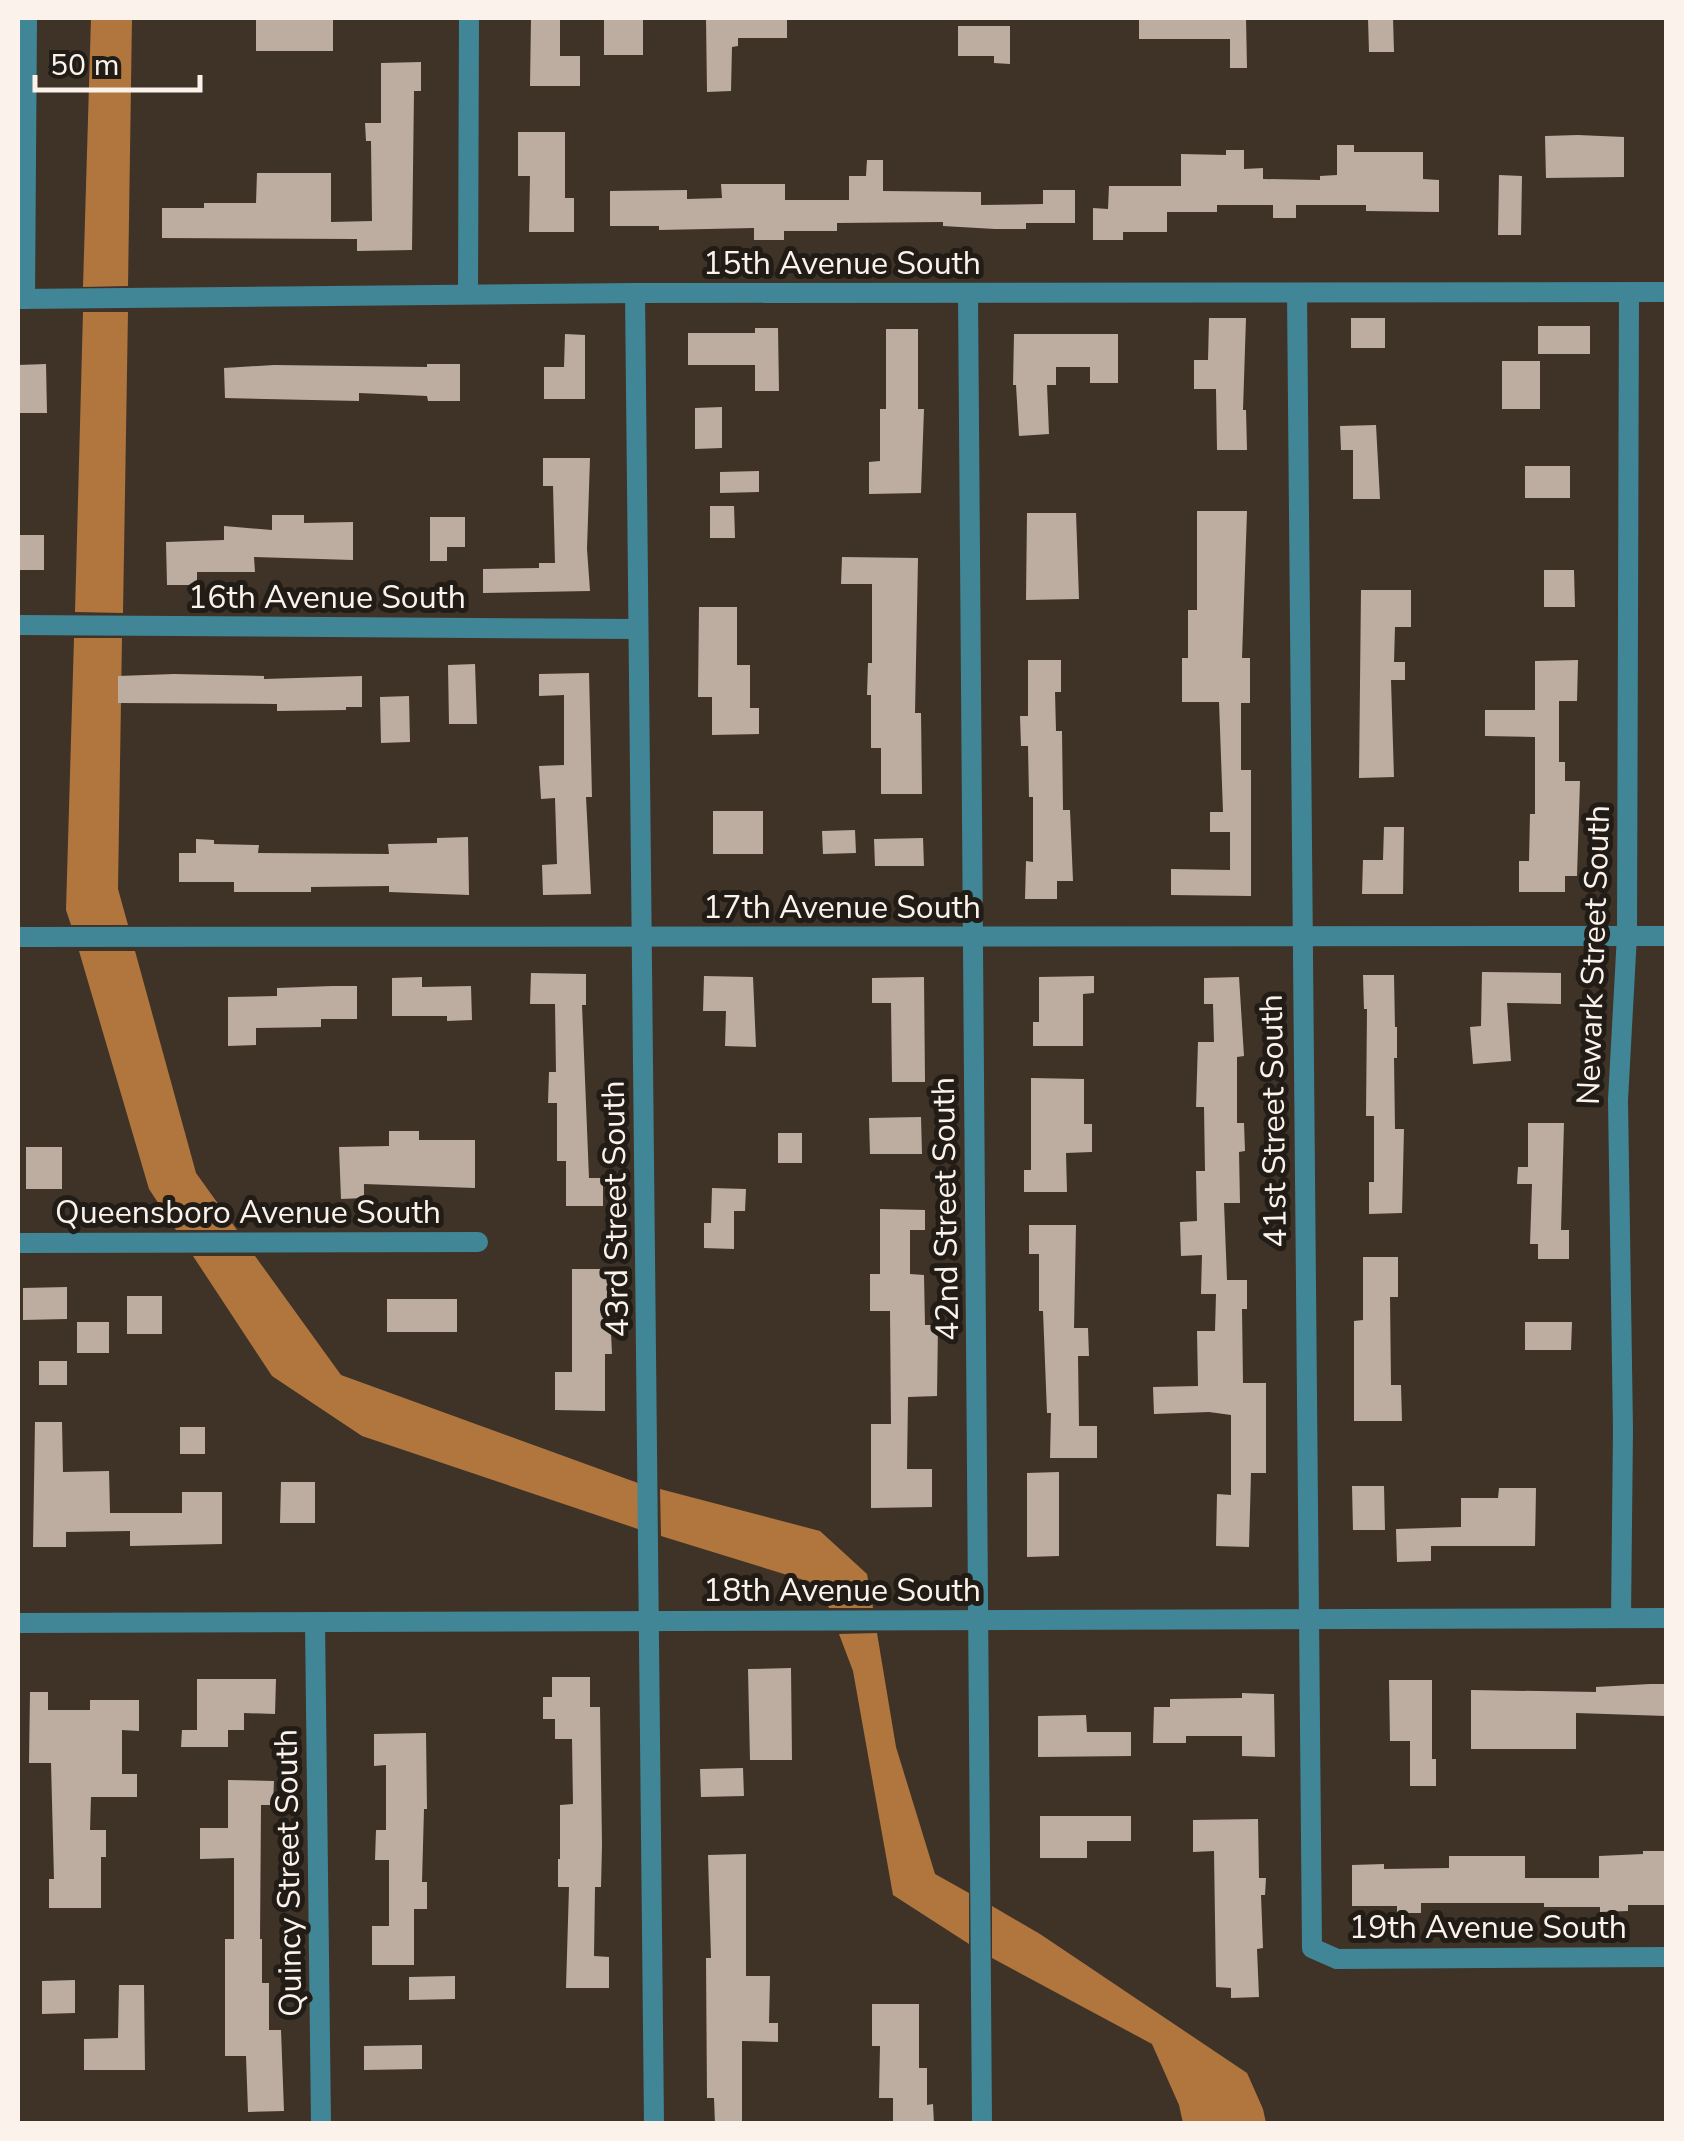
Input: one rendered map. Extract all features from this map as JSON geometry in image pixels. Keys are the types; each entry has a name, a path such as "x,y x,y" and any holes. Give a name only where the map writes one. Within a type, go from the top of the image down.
{"street":[{"path":"21,299 27,18"},
{"path":"468,294 469,18"},
{"name":"15th Avenue South","path":"21,299 635,293 1666,292"},
{"name":"43rd Street South","path":"635,293 654,2124"},
{"name":"42nd Street South","path":"968,293 982,2124"},
{"name":"41st Street South","path":"1298,293 1312,1948"},
{"name":"Newark Street South","path":"1621,1618 1623,1430 1618,1100 1627,935 1629,293"},
{"name":"16th Avenue South","path":"18,625 636,629"},
{"name":"17th Avenue South","path":"18,937 1666,936"},
{"name":"Queensboro Avenue South","path":"18,1243 478,1242"},
{"name":"18th Avenue South","path":"18,1623 1666,1618"},
{"name":"Quincy Street South","path":"315,1622 321,2124"},
{"name":"19th Avenue South","path":"1312,1948 1337,1959 1666,1957"}],"shaded area":[{"path":"91,18 132,18 128,286 83,287"},
{"path":"83,312 128,312 123,613 75,612"},
{"path":"74,638 122,638 118,889 128,925 71,925 66,910"},
{"path":"79,951 135,951 196,1173 237,1230 176,1230 149,1189"},
{"path":"193,1256 255,1256 341,1375 638,1483 638,1529 362,1436 272,1376"},
{"path":"660,1489 820,1531 867,1574 873,1608 829,1608 820,1585 661,1536"},
{"path":"877,1633 896,1747 935,1874 969,1893 969,1944 893,1895 853,1671 839,1634"},
{"path":"992,1906 1247,2073 1266,2123 1183,2123 1152,2044 992,1958"}],"building":[{"path":"256,18 333,18 333,51 256,51"},
{"path":"531,18 560,18 560,56 580,56 580,86 530,86"},
{"path":"604,18 643,18 643,55 604,55"},
{"path":"706,18 787,18 787,38 738,38 738,46 732,47 731,91 707,92"},
{"path":"1139,18 1246,18 1247,68 1230,68 1230,39 1139,39"},
{"path":"1368,18 1393,18 1394,52 1369,52"},
{"path":"958,26 1010,26 1010,64 994,63 994,56 958,56"},
{"path":"421,62 421,91 414,91 412,250 357,251 357,239 162,238 162,208 256,203 257,173 331,173 331,222 372,221 371,141 366,141 365,123 381,123 381,63"},
{"path":"518,132 565,132 565,198 574,198 574,232 529,232 530,176 518,176"},
{"path":"1545,136 1624,137 1624,177 1546,178"},
{"path":"1337,145 1354,145 1354,152 1423,152 1423,179 1439,180 1439,212 1366,211 1366,205 1296,205 1296,218 1273,218 1273,205 1217,205 1217,212 1167,212 1167,232 1123,232 1123,240 1093,240 1093,208 1108,209 1109,186 1181,186 1181,154 1226,155 1226,150 1244,150 1244,169 1263,168 1263,179 1320,180 1320,176 1337,175"},
{"path":"867,160 883,160 883,191 981,192 981,205 1043,204 1043,190 1075,190 1075,223 1026,223 1026,229 995,229 943,226 943,222 837,223 837,231 784,231 784,240 754,240 754,228 659,230 659,226 610,226 610,191 687,190 687,199 722,198 721,184 785,184 785,200 849,200 849,176 866,176"},
{"path":"1499,175 1522,176 1521,235 1498,235"},
{"path":"1209,318 1246,318 1243,410 1247,450 1217,450 1216,389 1194,389 1194,360 1208,360"},
{"path":"1351,318 1385,318 1385,348 1351,348"},
{"path":"1538,326 1590,326 1590,354 1538,354"},
{"path":"755,328 778,328 779,391 755,391 755,365 688,365 688,333 755,333"},
{"path":"886,329 918,329 918,409 924,409 921,493 869,494 869,462 880,461 880,409 886,409"},
{"path":"565,334 585,335 585,399 544,399 544,367 564,367"},
{"path":"1014,334 1118,334 1118,383 1090,383 1090,367 1056,367 1056,385 1047,385 1049,434 1019,436 1013,385"},
{"path":"1502,361 1540,361 1540,409 1502,409"},
{"path":"46,364 47,413 18,413 18,365"},
{"path":"460,364 460,401 359,393 359,401 225,398 224,368"},
{"path":"722,407 722,448 695,449 695,408"},
{"path":"1376,425 1380,499 1353,499 1353,450 1341,450 1340,426"},
{"path":"543,458 590,458 590,591 483,593 483,569 539,568 539,563 555,563 553,486 543,486"},
{"path":"1525,466 1570,466 1570,498 1525,498"},
{"path":"759,471 759,492 720,493 720,472"},
{"path":"710,506 734,506 735,538 710,538"},
{"path":"1197,511 1247,511 1242,658 1250,658 1250,703 1241,703 1241,770 1251,770 1251,896 1171,895 1171,869 1230,870 1230,832 1210,832 1210,812 1223,812 1219,702 1182,702 1182,658 1188,658 1188,610 1197,610"},
{"path":"1027,513 1076,513 1079,599 1026,600"},
{"path":"272,515 304,515 304,523 353,522 353,560 254,557 255,572 197,572 197,585 167,585 166,542 224,540 224,526 272,530"},
{"path":"430,517 465,517 465,547 447,547 447,561 430,561"},
{"path":"18,535 44,535 44,570 18,570"},
{"path":"842,557 918,558 915,713 921,713 922,794 881,794 881,748 871,748 871,695 867,695 868,663 872,663 872,584 841,584"},
{"path":"1544,570 1574,570 1575,607 1544,607"},
{"path":"1361,590 1411,590 1411,627 1395,627 1394,662 1405,662 1405,680 1391,680 1394,777 1359,778"},
{"path":"699,607 737,607 737,665 750,665 750,708 759,708 759,734 712,735 712,697 698,697"},
{"path":"1028,660 1061,660 1061,692 1055,692 1056,731 1062,731 1063,810 1070,810 1073,881 1057,881 1057,899 1025,899 1026,861 1033,862 1033,797 1029,797 1028,746 1021,746 1020,716 1028,716"},
{"path":"1578,660 1577,701 1559,701 1559,762 1565,762 1565,781 1580,781 1577,876 1565,876 1565,892 1519,892 1519,861 1529,861 1530,814 1535,814 1535,737 1485,736 1485,710 1535,710 1535,661"},
{"path":"475,664 477,724 449,724 448,665"},
{"path":"589,673 592,797 586,797 591,894 543,895 542,865 557,864 555,798 541,799 539,766 564,765 564,695 539,696 539,674"},
{"path":"174,674 264,679 362,676 362,707 277,711 277,704 118,703 118,676"},
{"path":"409,696 410,742 381,743 380,697"},
{"path":"713,811 763,811 763,854 713,854"},
{"path":"1384,827 1404,827 1403,894 1362,894 1363,860 1383,860"},
{"path":"855,830 856,853 823,854 822,831"},
{"path":"468,837 469,895 389,892 389,886 234,892 234,882 179,882 179,853 196,853 196,839 214,840 214,844 259,845 258,853 389,854 388,844 437,843 437,838"},
{"path":"923,838 924,866 875,866 874,839"},
{"path":"1482,972 1561,973 1561,1004 1507,1003 1511,1061 1473,1064 1470,1027 1481,1026"},
{"path":"531,973 586,974 586,1005 582,1005 589,1178 603,1178 603,1206 566,1206 566,1161 557,1161 557,1103 548,1103 549,1072 556,1072 555,1004 530,1004"},
{"path":"1363,975 1394,975 1395,1129 1404,1129 1402,1213 1369,1214 1369,1182 1374,1182 1374,1116 1366,1116 1367,1009"},
{"path":"704,976 753,977 756,1047 725,1046 726,1011 703,1011"},
{"path":"1094,976 1094,993 1083,994 1083,1046 1033,1046 1033,1022 1039,1022 1039,977"},
{"path":"422,977 422,987 471,986 472,1020 392,1016 392,978"},
{"path":"924,977 925,1082 892,1082 891,1003 872,1003 872,978"},
{"path":"1239,977 1244,1056 1237,1057 1237,1123 1244,1123 1245,1151 1239,1152 1240,1203 1224,1203 1227,1280 1247,1280 1247,1309 1242,1309 1243,1383 1266,1383 1266,1473 1251,1473 1249,1547 1216,1546 1217,1494 1231,1495 1231,1415 1154,1414 1153,1387 1198,1386 1197,1331 1215,1331 1216,1294 1201,1294 1202,1255 1181,1256 1180,1222 1197,1221 1196,1171 1205,1171 1204,1107 1196,1107 1198,1042 1214,1042 1213,1004 1204,1004 1204,978"},
{"path":"357,986 357,1019 321,1019 321,1027 256,1028 256,1045 228,1046 228,997 277,996 277,988"},
{"path":"1031,1078 1084,1079 1084,1124 1092,1124 1092,1152 1066,1153 1067,1192 1024,1192 1024,1170 1031,1170"},
{"path":"921,1117 922,1154 870,1154 869,1118"},
{"path":"1528,1123 1564,1123 1561,1230 1569,1230 1569,1259 1538,1259 1538,1244 1530,1244 1532,1184 1517,1184 1518,1167 1528,1167"},
{"path":"389,1131 419,1131 419,1140 475,1140 475,1188 364,1184 364,1198 341,1199 339,1147 389,1146"},
{"path":"778,1133 802,1133 802,1163 778,1163"},
{"path":"26,1147 62,1147 62,1189 26,1189"},
{"path":"712,1188 746,1189 745,1211 734,1211 734,1249 704,1248 704,1223 711,1223"},
{"path":"880,1209 925,1210 925,1230 910,1230 910,1274 924,1275 925,1325 938,1325 937,1396 908,1397 907,1469 932,1469 932,1507 871,1508 871,1424 891,1424 890,1311 870,1311 870,1274 880,1274"},
{"path":"1029,1225 1076,1225 1074,1328 1088,1328 1089,1356 1078,1356 1079,1426 1097,1426 1097,1458 1050,1458 1051,1413 1047,1413 1043,1311 1039,1311 1039,1254 1029,1254"},
{"path":"1363,1257 1398,1257 1398,1297 1390,1297 1391,1385 1401,1385 1402,1421 1354,1421 1354,1321 1363,1320"},
{"path":"572,1269 608,1269 612,1354 605,1354 605,1411 555,1410 555,1372 572,1372"},
{"path":"67,1287 67,1319 23,1320 23,1288"},
{"path":"127,1296 162,1296 162,1334 127,1334"},
{"path":"387,1299 457,1299 457,1332 387,1332"},
{"path":"77,1322 109,1322 109,1353 77,1353"},
{"path":"1525,1322 1572,1322 1571,1350 1525,1350"},
{"path":"39,1361 67,1361 67,1385 39,1385"},
{"path":"35,1422 62,1422 63,1472 109,1471 110,1513 182,1513 182,1492 222,1492 222,1544 130,1546 130,1531 66,1532 66,1547 33,1547"},
{"path":"180,1427 205,1427 205,1454 180,1454"},
{"path":"1059,1472 1059,1556 1027,1557 1027,1473"},
{"path":"281,1482 315,1482 315,1523 280,1523"},
{"path":"1352,1486 1384,1486 1385,1530 1353,1530"},
{"path":"1499,1488 1536,1488 1535,1546 1431,1546 1431,1561 1397,1562 1396,1529 1461,1527 1461,1498 1498,1498"},
{"path":"791,1668 792,1760 750,1760 748,1669"},
{"path":"552,1677 590,1677 590,1707 600,1707 601,1887 595,1887 594,1956 609,1957 609,1988 566,1988 569,1887 558,1887 558,1859 560,1805 573,1804 572,1739 555,1739 555,1719 543,1719 543,1697 552,1697"},
{"path":"197,1679 276,1679 275,1714 244,1713 244,1730 228,1730 228,1747 181,1747 182,1730 197,1730"},
{"path":"1389,1680 1432,1680 1436,1786 1410,1786 1410,1741 1390,1741"},
{"path":"1666,1684 1666,1716 1576,1713 1576,1749 1471,1749 1471,1690 1596,1692 1596,1687"},
{"path":"30,1692 48,1692 48,1710 90,1710 90,1700 139,1700 139,1731 122,1730 122,1774 137,1774 137,1797 91,1797 90,1830 106,1830 106,1857 101,1857 101,1908 49,1908 49,1879 54,1879 51,1763 29,1763"},
{"path":"1242,1693 1274,1694 1275,1757 1242,1756 1242,1736 1186,1736 1186,1743 1153,1743 1154,1707 1170,1707 1170,1699 1242,1698"},
{"path":"1086,1715 1087,1732 1131,1732 1131,1756 1038,1757 1038,1716"},
{"path":"426,1733 427,1809 422,1882 427,1882 427,1909 414,1909 414,1965 372,1965 372,1926 389,1926 389,1860 375,1860 376,1830 386,1830 386,1765 374,1766 374,1734"},
{"path":"743,1768 744,1796 701,1797 700,1769"},
{"path":"228,1780 274,1781 273,1805 261,1805 260,1939 262,1983 269,1983 269,2030 281,2030 284,2111 248,2112 246,2056 225,2056 225,1939 234,1939 234,1858 200,1859 200,1828 228,1828"},
{"path":"1040,1816 1131,1816 1131,1841 1087,1841 1087,1858 1040,1858"},
{"path":"1258,1819 1259,1878 1266,1878 1265,1895 1261,1895 1263,1948 1257,1949 1259,1997 1231,1998 1231,1988 1216,1987 1214,1851 1193,1852 1193,1820"},
{"path":"1666,1851 1666,1905 1628,1905 1628,1911 1600,1912 1600,1907 1544,1907 1544,1903 1421,1903 1421,1913 1397,1913 1397,1906 1352,1906 1352,1865 1384,1864 1384,1869 1449,1868 1449,1856 1525,1856 1525,1878 1599,1878 1599,1856"},
{"path":"746,1854 746,1976 770,1976 769,2023 778,2023 778,2042 742,2041 742,2124 715,2124 714,2098 707,2098 706,1958 711,1958 708,1855"},
{"path":"455,1976 455,1999 409,2000 409,1977"},
{"path":"75,1980 75,2013 42,2014 42,1981"},
{"path":"119,1985 144,1985 145,2070 84,2070 84,2039 118,2038"},
{"path":"872,2004 919,2004 919,2068 927,2068 927,2105 933,2104 934,2124 893,2124 893,2098 879,2098 880,2046 872,2046"},
{"path":"422,2045 422,2069 364,2070 364,2046"}]}
